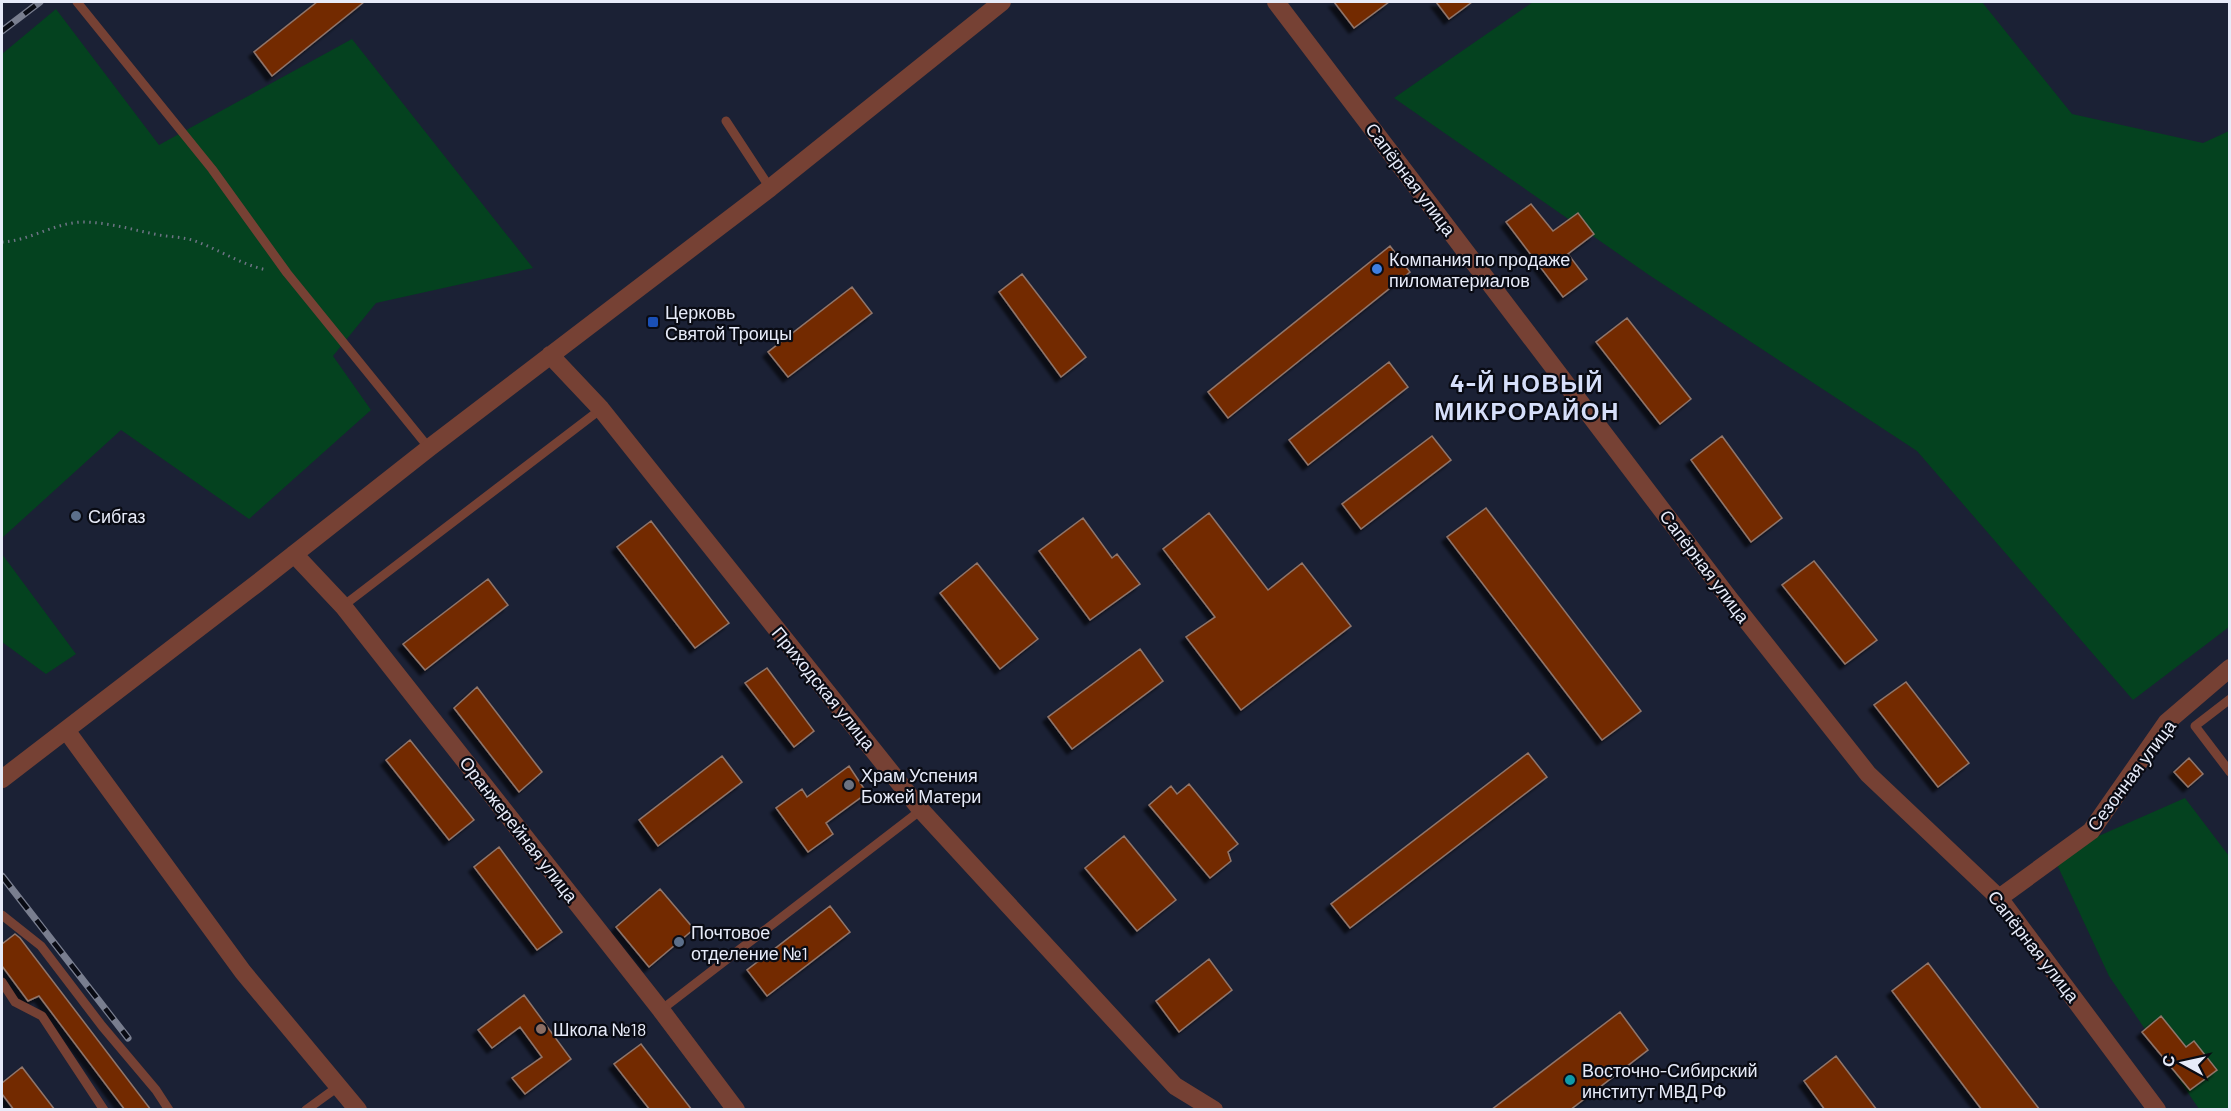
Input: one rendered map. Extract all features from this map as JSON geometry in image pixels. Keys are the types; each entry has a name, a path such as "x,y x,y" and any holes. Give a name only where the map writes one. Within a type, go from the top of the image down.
{"street":[{"path":"2,779 429,448 770,188 1002,2"},
{"name":"Сапёрная улица","path":"1276,2 1728,597 1868,774 2000,898 2157,1110"},
{"name":"Приходская улица","path":"550,355 601,410 921,810 1175,1086 1214,1110"},
{"name":"Оранжерейная улица","path":"294,554 343,606 662,1010 736,1110"},
{"name":"Сезонная улица","path":"2000,898 2091,831 2167,722 2229,668"},
{"path":"66,730 243,972 358,1110"}],"lane":[{"path":"77,2 212,169 287,273 429,448"},
{"path":"726,121 770,188"},
{"path":"343,606 601,410"},
{"path":"2229,699 2195,726 2229,772"},
{"path":"662,1010 921,810"},
{"path":"2,915 41,946 102,1026 156,1090 169,1110"},
{"path":"2,982 15,1002 42,1016 104,1110"},
{"path":"306,1110 339,1086"}],"path":[{"path":"2,242 18,241 79,222 107,223 192,239 251,267 287,273"}],"green space":[{"path":"1533,2 1982,2 2072,114 2203,143 2229,131 2229,627 2133,700 1917,451 1649,275 1394,98"},
{"path":"56,9 159,145 352,39 533,268 376,303 333,356 371,410 249,519 121,430 2,538 2,54"},
{"path":"2,554 76,654 46,674 2,642"},
{"path":"2185,798 2229,856 2229,1109 2199,1109 2109,976 2053,856"}],"building":[{"path":"317,2 364,2 272,76 254,52"},
{"path":"1334,2 1389,2 1354,28"},
{"path":"1436,2 1472,2 1449,19"},
{"path":"1531,204 1553,231 1578,213 1594,234 1568,254 1587,279 1563,297 1506,222"},
{"path":"1390,246 1410,272 1228,418 1208,392"},
{"path":"1022,274 1086,357 1061,377 999,292"},
{"path":"852,287 872,313 788,377 768,352"},
{"path":"1627,318 1691,399 1660,424 1596,342"},
{"path":"1389,362 1408,387 1308,465 1289,440"},
{"path":"1432,436 1451,460 1361,529 1342,504"},
{"path":"1722,436 1782,518 1751,542 1691,460"},
{"path":"1486,508 1641,711 1602,740 1447,537"},
{"path":"1209,513 1268,590 1302,563 1351,626 1241,710 1186,637 1215,617 1163,549"},
{"path":"1083,518 1112,558 1117,554 1140,584 1090,620 1039,551"},
{"path":"651,521 729,623 695,648 617,547"},
{"path":"1814,561 1877,640 1845,664 1782,585"},
{"path":"977,563 1038,639 1000,669 940,593"},
{"path":"488,579 508,605 425,670 403,644"},
{"path":"1140,649 1163,681 1072,749 1048,717"},
{"path":"767,668 814,731 794,747 745,683"},
{"path":"1906,682 1969,763 1938,787 1874,705"},
{"path":"477,687 542,772 519,792 454,708"},
{"path":"410,740 474,820 449,840 386,760"},
{"path":"1528,753 1547,777 1350,928 1331,904"},
{"path":"722,756 742,782 658,846 639,820"},
{"path":"2189,758 2203,774 2188,787 2174,772"},
{"path":"849,766 867,793 826,823 833,834 808,852 776,808 802,789 807,797"},
{"path":"1189,784 1238,844 1228,852 1231,861 1210,878 1149,805 1171,786 1177,794"},
{"path":"1124,836 1176,900 1137,931 1085,868"},
{"path":"499,847 562,932 537,950 474,867"},
{"path":"660,889 694,929 649,967 616,927"},
{"path":"830,906 850,932 767,996 747,970"},
{"path":"15,934 151,1110 125,1110 39,996 28,1001 2,966 2,944"},
{"path":"1209,959 1232,990 1179,1032 1156,1001"},
{"path":"1928,963 2040,1110 1982,1110 1892,991"},
{"path":"524,995 571,1059 525,1094 512,1078 542,1057 520,1027 492,1048 478,1030"},
{"name":"Восточно-Сибирский институт МВД РФ","path":"1620,1012 1648,1050 1570,1110 1491,1110"},
{"path":"2161,1016 2186,1047 2194,1041 2217,1070 2190,1090 2142,1032"},
{"path":"641,1044 692,1110 650,1110 614,1064"},
{"path":"1836,1056 1877,1110 1825,1110 1804,1081"},
{"path":"22,1067 55,1110 14,1110 2,1094 2,1083"}],"railway":[{"path":"2,31 40,2"},
{"path":"2,876 128,1038"}],"place":[{"name":"Компания по продаже пиломатериалов","path":"1377,269"},
{"name":"Церковь Святой Троицы","path":"653,322"},
{"name":"Сибгаз","path":"76,516"},
{"name":"Храм Успения Божей Матери","path":"849,785"},
{"name":"Почтовое отделение №1","path":"679,942"},
{"name":"Школа №18","path":"541,1029"},
{"name":"Восточно-Сибирский институт МВД РФ","path":"1570,1080"}],"district":[{"name":"4-Й НОВЫЙ МИКРОРАЙОН","path":"1527,396"}]}
